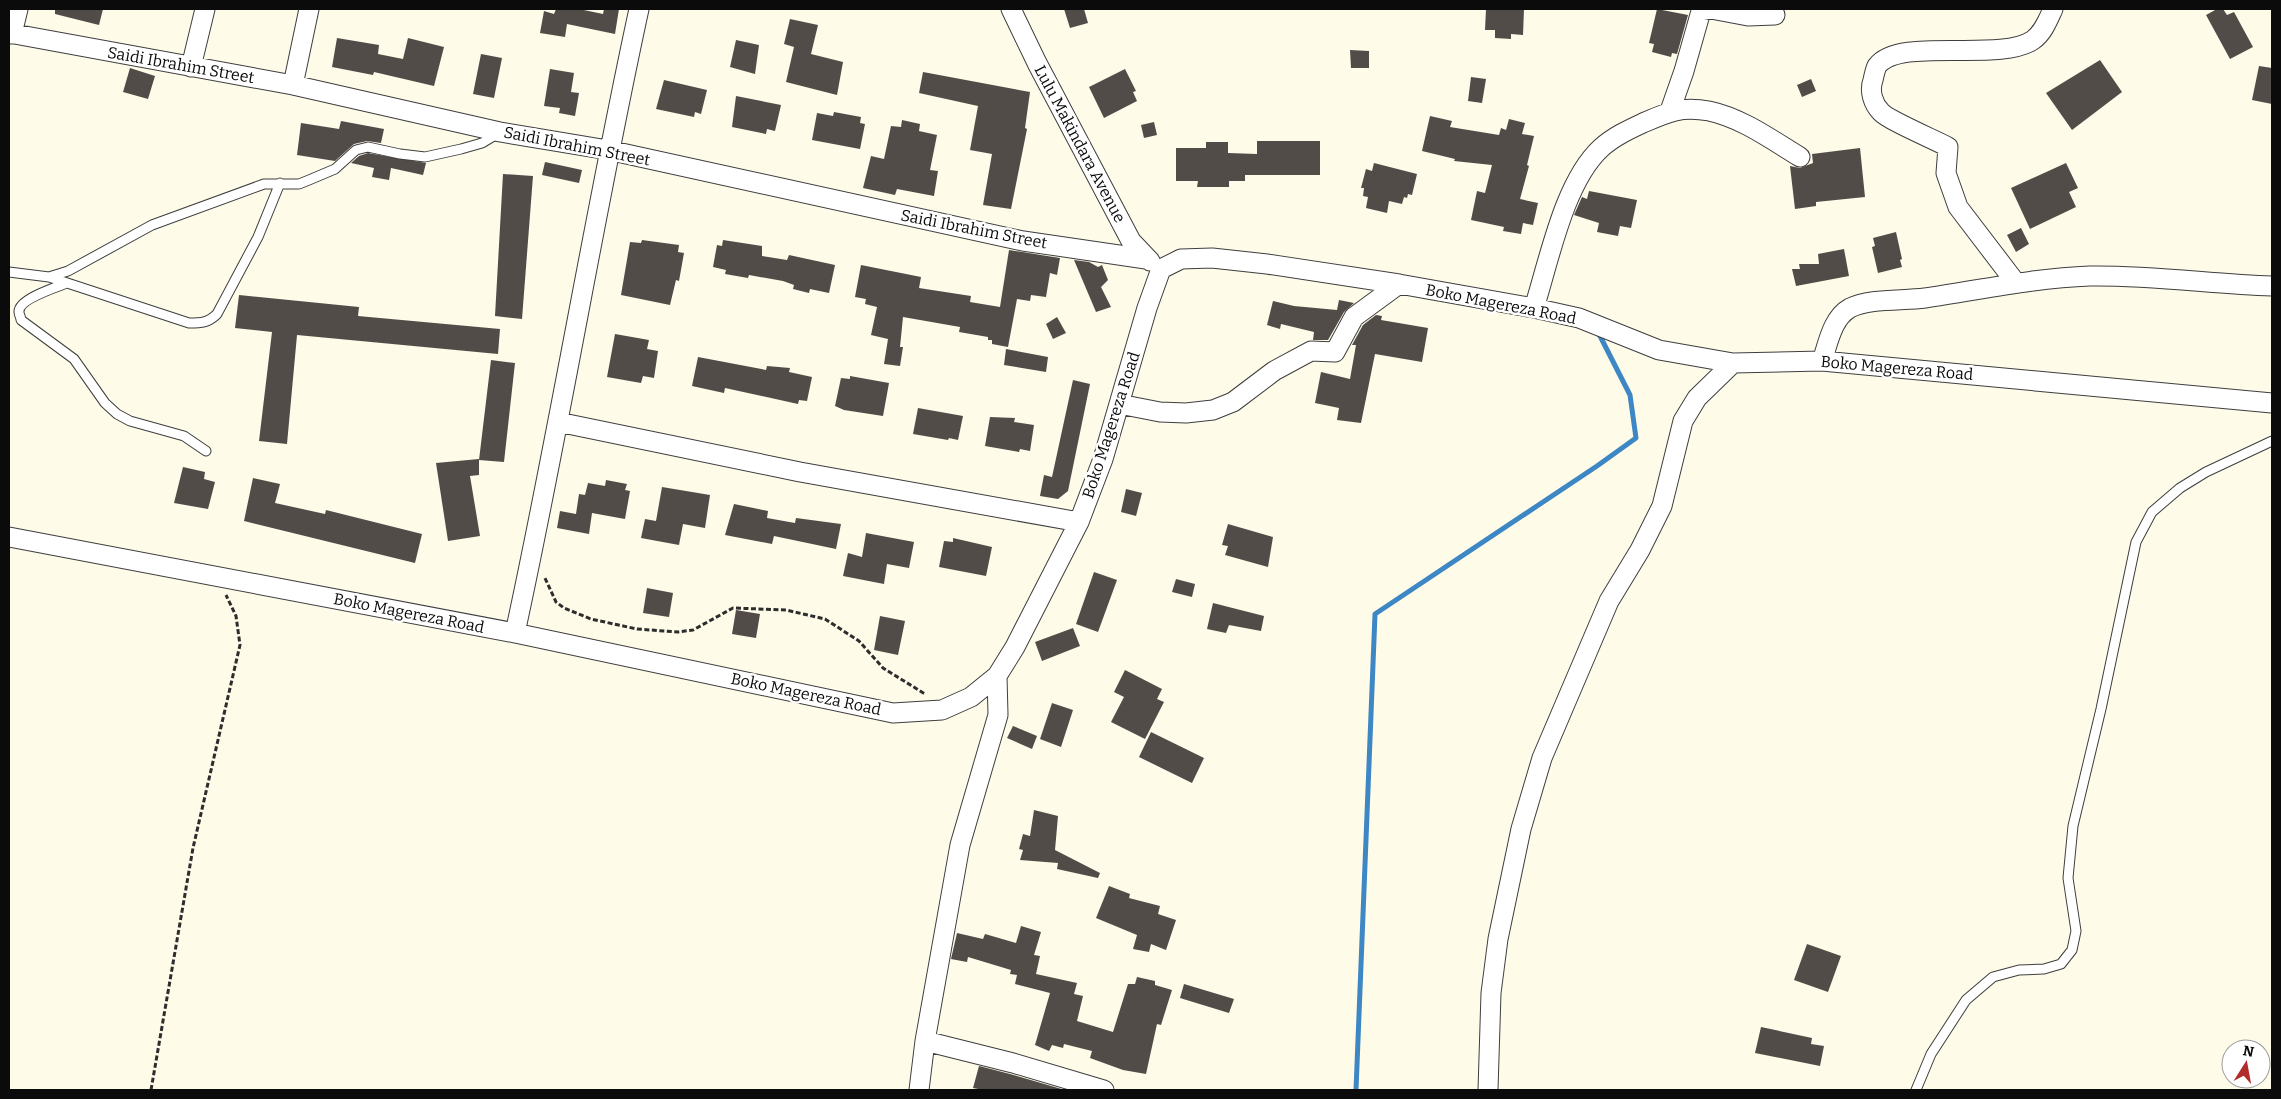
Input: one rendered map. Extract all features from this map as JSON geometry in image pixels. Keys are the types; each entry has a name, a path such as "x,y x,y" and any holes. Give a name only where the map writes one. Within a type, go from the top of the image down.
{"street":[{"path":"11,33 18,9"},
{"path":"191,67 205,9"},
{"path":"292,86 309,9"},
{"path":"515,633 558,422 608,150 638,9"},
{"name":"Lulu Makindara Avenue","path":"1011,9 1037,63 1131,242 1154,264"},
{"path":"1670,111 1684,71 1701,11 1711,9 1759,17 1775,15"},
{"path":"2016,283 1958,207 1946,173 1948,147 1882,113 1872,98 1872,84 1878,66 1893,56 1916,51 2007,49 2032,40 2046,26 2053,9"},
{"name":"Saidi Ibrahim Street","path":"11,33 292,86 500,132 608,150 1023,241 1154,264"},
{"path":"1534,308 1565,210 1588,162 1601,147 1622,133 1670,111 1688,108 1711,112 1749,127 1800,157"},
{"name":"Boko Magereza Road","path":"9,537 515,633 893,713 942,710 971,697 997,676 1015,647 1079,522 1103,459 1147,308 1154,264 1181,259 1212,258 1267,264 1398,284 1534,308 1579,318 1658,350 1733,363 1822,361 2272,403"},
{"path":"1822,361 1830,336 1839,318 1850,308 1870,303 1914,299 2016,283 2110,277 2159,278 2272,286"},
{"path":"1118,404 1160,412 1186,413 1213,410 1233,402 1274,371 1310,351 1335,352 1354,317 1398,284"},
{"path":"1488,1090 1491,993 1498,938 1521,829 1542,758 1609,601 1640,550 1662,506 1683,421 1697,398 1733,363"},
{"path":"558,422 800,472 1079,522"},
{"path":"919,1090 960,845 998,715 997,676"},
{"path":"926,1041 1013,1063 1104,1090"}],"lane":[{"path":"49,277 68,270 152,225 264,184 299,184 309,180 335,169 356,150 368,147 400,154 424,156 475,145 500,132"},
{"path":"9,272 49,277 188,322 201,323 210,321 217,314 258,237 280,184"},
{"path":"67,283 35,296 21,306 19,311 21,320 74,359 105,403 117,414 130,421 184,436 206,451"},
{"path":"1916,1090 1931,1054 1966,1000 1993,977 2019,970 2044,969 2061,964 2072,950 2076,931 2068,878 2073,826 2101,709 2136,542 2152,512 2206,472 2272,441"}],"path":[{"path":"528,573 544,576 556,602 564,608 590,619 637,629 678,632 693,630 733,608 786,610 825,619 859,641 883,668 918,688 942,710"},
{"path":"150,1090 193,848 240,645 236,616 217,577"}],"building":[{"path":"55,9 103,9 99,25 55,14"},
{"path":"556,9 579,9 603,14 604,9 619,9 615,34 567,24 565,37 540,33 544,11 554,14"},
{"path":"1064,9 1084,9 1088,23 1070,28"},
{"path":"1486,9 1524,9 1523,35 1511,34 1511,39 1495,38 1495,30 1485,30"},
{"path":"1657,9 1688,15 1677,54 1672,53 1671,57 1652,52 1654,44 1649,43"},
{"path":"2217,9 2223,9 2227,15 2234,12 2253,47 2230,59 2206,15"},
{"path":"790,19 818,25 811,54 843,62 837,95 786,82 794,47 784,44"},
{"path":"337,38 379,45 378,54 403,59 408,38 444,47 434,86 374,72 373,75 332,67"},
{"path":"736,40 759,45 755,74 730,67"},
{"path":"1350,50 1369,51 1369,68 1351,68"},
{"path":"481,54 502,58 494,98 473,94"},
{"path":"2100,60 2122,92 2072,130 2046,93"},
{"path":"2259,66 2272,68 2272,104 2252,100"},
{"path":"130,68 155,76 148,99 123,92"},
{"path":"550,69 574,73 571,92 579,93 575,116 559,113 560,108 544,106"},
{"path":"1125,69 1136,91 1133,92 1137,101 1104,118 1089,87"},
{"path":"923,72 1030,92 1025,128 1027,129 1011,209 983,205 992,154 970,150 978,106 919,93"},
{"path":"1471,77 1486,79 1482,103 1468,101"},
{"path":"1811,79 1816,91 1802,97 1797,85"},
{"path":"664,80 707,90 701,114 695,112 694,117 656,109"},
{"path":"736,96 781,105 775,131 767,129 766,134 732,127"},
{"path":"834,112 861,117 860,123 865,124 860,149 812,140 817,113 833,116"},
{"path":"1430,116 1452,121 1450,127 1499,135 1501,128 1506,130 1509,119 1525,123 1522,134 1534,136 1527,165 1529,166 1520,199 1538,203 1533,225 1523,223 1521,234 1503,231 1504,227 1471,220 1477,191 1485,193 1492,165 1454,161 1455,159 1422,151"},
{"path":"902,120 920,124 919,131 937,135 930,170 938,171 934,196 897,189 895,195 863,188 871,156 884,159 891,126 901,127"},
{"path":"341,121 384,129 381,143 367,141 354,144 335,161 297,155 301,123 339,129"},
{"path":"1154,122 1157,135 1144,138 1141,125"},
{"path":"1257,141 1320,141 1320,175 1245,175 1245,181 1229,181 1229,187 1197,187 1198,181 1176,181 1176,148 1206,148 1206,142 1228,142 1228,153 1257,154"},
{"path":"1860,148 1865,197 1816,202 1816,206 1795,209 1790,166 1800,168 1813,163 1812,154"},
{"path":"368,153 426,163 423,175 391,168 389,180 372,177 374,168 351,163 359,156"},
{"path":"545,162 582,170 579,183 542,175"},
{"path":"1374,163 1417,174 1412,195 1408,194 1407,198 1404,197 1402,204 1389,201 1387,213 1366,208 1368,197 1363,196 1364,188 1361,188 1366,169 1372,171"},
{"path":"2066,163 2078,188 2069,192 2076,207 2030,229 2011,188"},
{"path":"503,174 533,176 522,319 495,316"},
{"path":"1589,191 1637,200 1631,228 1620,226 1618,236 1597,232 1599,223 1574,215 1582,197 1587,199"},
{"path":"2021,228 2029,244 2016,252 2007,235"},
{"path":"1896,232 1902,267 1878,273 1872,247 1875,246 1873,238"},
{"path":"642,240 679,245 678,252 684,253 679,281 676,280 670,305 621,295 630,242 641,243"},
{"path":"723,240 762,246 762,256 787,260 789,255 835,265 829,293 810,289 809,293 793,289 794,285 783,281 749,275 748,278 725,274 726,270 713,267 717,245 722,246"},
{"path":"1844,249 1849,276 1796,286 1792,269 1800,269 1799,264 1819,264 1818,254"},
{"path":"1009,250 1060,258 1057,275 1050,273 1046,297 1031,295 1030,301 1017,299 1008,347 992,344 992,340 988,340 988,337 959,332 960,327 903,317 900,347 903,347 900,366 884,364 888,339 871,335 877,307 865,304 866,299 855,297 861,265 921,277 919,288 971,296 970,302 1000,307"},
{"path":"1074,260 1089,262 1098,267 1102,265 1108,280 1101,287 1111,307 1096,312"},
{"path":"239,295 359,307 358,316 500,329 498,354 297,335 287,444 259,441 272,332 235,328"},
{"path":"1339,300 1354,303 1344,312 1328,340 1313,340 1314,332 1281,324 1280,329 1267,325 1273,301 1294,306 1337,310"},
{"path":"1376,315 1382,316 1381,320 1428,328 1422,362 1375,354 1361,423 1337,420 1339,408 1315,403 1321,372 1350,379 1356,345 1352,345 1363,325"},
{"path":"1057,317 1066,333 1053,339 1046,324"},
{"path":"615,334 649,340 647,349 658,351 654,378 643,376 641,383 607,377"},
{"path":"1006,349 1048,357 1046,372 1004,365"},
{"path":"698,357 766,370 767,366 790,368 789,372 812,377 807,401 799,400 798,404 725,388 724,393 692,386"},
{"path":"491,360 515,363 504,462 479,460"},
{"path":"850,376 889,383 883,416 844,410 835,406 841,378 850,379"},
{"path":"1073,380 1090,384 1068,491 1058,499 1040,496 1044,475 1052,477"},
{"path":"918,408 963,416 958,440 913,434"},
{"path":"990,417 1015,418 1014,422 1034,425 1030,451 1020,449 1019,452 985,446"},
{"path":"479,459 479,475 470,476 480,536 448,541 436,463"},
{"path":"183,467 205,472 204,479 215,482 208,509 174,503"},
{"path":"253,478 280,484 275,503 325,514 326,510 422,534 415,563 244,521"},
{"path":"606,480 627,484 625,490 630,491 625,519 592,513 589,534 557,528 560,511 576,514 579,494 585,495 588,483 605,486"},
{"path":"662,487 710,495 705,528 683,524 679,545 641,538 645,519 656,521"},
{"path":"1126,489 1142,493 1136,516 1121,512"},
{"path":"734,504 768,511 767,518 795,523 796,518 841,524 836,549 774,536 772,544 725,535"},
{"path":"1228,524 1273,537 1268,567 1225,555 1228,546 1222,545"},
{"path":"866,533 914,542 909,568 887,564 884,584 843,576 848,553 862,557"},
{"path":"953,538 992,547 986,576 939,567 944,541 953,542"},
{"path":"1094,572 1117,580 1098,632 1076,624"},
{"path":"1176,579 1195,584 1192,597 1172,592"},
{"path":"647,588 673,593 669,617 643,613"},
{"path":"1213,603 1264,616 1261,631 1229,625 1226,633 1207,629"},
{"path":"736,610 760,614 756,638 732,634"},
{"path":"880,616 905,621 898,655 874,650"},
{"path":"1073,628 1080,646 1042,661 1035,642"},
{"path":"1125,670 1162,689 1157,699 1164,702 1145,739 1111,722 1124,697 1114,692"},
{"path":"1052,703 1073,710 1061,747 1040,739"},
{"path":"1013,726 1037,736 1032,749 1007,738"},
{"path":"1151,732 1204,758 1192,783 1139,757"},
{"path":"1034,810 1058,816 1055,850 1100,873 1098,878 1057,869 1058,863 1020,860 1023,850 1019,849 1023,834 1030,836"},
{"path":"1109,886 1130,894 1129,898 1160,906 1158,914 1176,920 1166,950 1151,944 1149,952 1133,949 1137,935 1096,918"},
{"path":"1021,926 1041,932 1034,955 1040,956 1036,974 1077,983 1074,994 1083,996 1077,1021 1113,1032 1128,984 1135,984 1137,977 1155,981 1155,985 1172,990 1161,1025 1157,1024 1146,1074 1123,1070 1090,1058 1092,1051 1064,1044 1063,1048 1052,1045 1049,1051 1035,1045 1050,993 1015,984 1017,975 1010,974 1011,970 968,957 967,962 951,959 957,933 983,939 985,934 1016,943"},
{"path":"1807,944 1841,956 1828,992 1794,980"},
{"path":"1184,984 1234,999 1229,1013 1180,998"},
{"path":"1761,1027 1812,1038 1811,1044 1824,1046 1820,1066 1755,1053"},
{"path":"979,1066 1065,1090 983,1090 973,1088"}],"waterway":[{"path":"1356,1090 1375,614 1636,438 1630,395 1598,332"}]}
